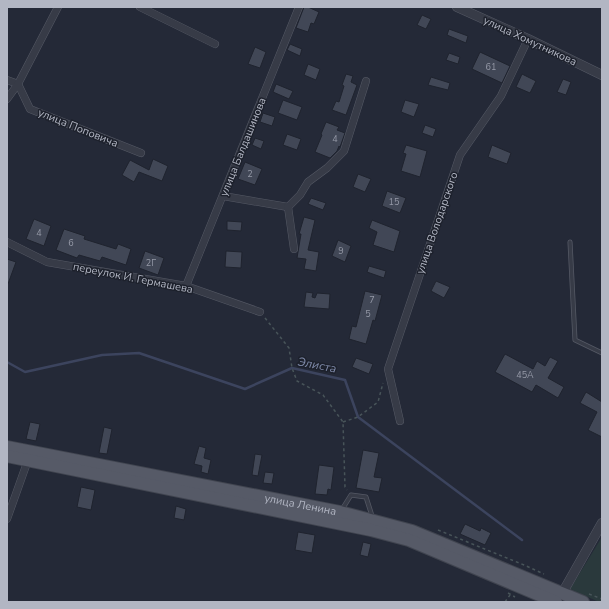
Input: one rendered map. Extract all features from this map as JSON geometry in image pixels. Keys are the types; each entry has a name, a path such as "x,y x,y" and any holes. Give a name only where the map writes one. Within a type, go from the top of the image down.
{"main road":[{"name":"улица Ленина","path":"7,447 340,512 373,520 412,531 558,599"},
{"name":"улица Ленина","path":"7,456 386,534 409,540 558,599 583,602"}],"street":[{"path":"7,100 18,84 58,7"},
{"path":"140,7 215,44"},
{"name":"улица Балдашинова","path":"186,286 224,196 299,7"},
{"name":"улица Хомутникова","path":"457,7 602,75"},
{"name":"улица Володарского","path":"388,369 460,155 501,96 528,39"},
{"path":"7,80 18,84"},
{"path":"288,207 300,195 308,182 327,168 344,151 366,81"},
{"name":"улица Поповича","path":"18,84 30,109 140,153"},
{"path":"224,196 288,207"},
{"path":"288,207 294,249"},
{"name":"переулок И. Гермашева","path":"7,242 47,262 186,286 260,312"},
{"path":"388,369 400,421"},
{"path":"7,519 28,460"},
{"path":"558,599 602,524"}],"lane":[{"path":"570,242 575,340 602,353"},
{"path":"340,512 351,495 366,497 373,520"}],"path":[{"path":"260,312 289,348 292,368 297,381 323,395 343,422 345,487 351,495"},
{"path":"343,422 358,417 378,402 388,369"},
{"path":"505,602 510,595"}],"shaded area":[{"path":"602,537 602,602 599,602 570,589"}],"building":[{"path":"304,7 308,7 319,12 314,24 311,23 308,32 296,28"},
{"path":"422,15 431,19 426,29 417,25"},
{"path":"449,29 468,36 466,43 447,35"},
{"path":"290,44 302,49 300,56 287,50"},
{"path":"255,47 266,52 260,68 248,64"},
{"path":"480,52 510,66 502,83 472,69"},
{"path":"449,53 460,57 458,64 446,60"},
{"path":"308,64 320,69 316,80 304,75"},
{"path":"346,74 353,76 351,82 357,85 346,115 332,110 336,101 339,102 344,86 342,85"},
{"path":"522,74 536,81 530,93 516,87"},
{"path":"431,77 450,83 448,90 428,85"},
{"path":"563,79 571,82 566,95 557,92"},
{"path":"276,84 293,91 289,99 273,92"},
{"path":"283,100 302,107 297,120 278,113"},
{"path":"405,100 419,104 414,117 401,112"},
{"path":"263,113 275,117 272,126 260,122"},
{"path":"326,122 339,127 337,130 345,133 340,147 339,146 337,151 330,158 315,152"},
{"path":"425,125 436,129 433,137 422,133"},
{"path":"287,134 301,139 297,150 283,145"},
{"path":"255,138 264,141 261,149 252,145"},
{"path":"406,145 427,151 420,177 401,171 406,154 403,153"},
{"path":"492,145 511,153 507,164 488,157"},
{"path":"153,159 168,166 162,181 139,172 134,182 122,175 130,160 149,170"},
{"path":"245,162 262,169 255,185 238,179"},
{"path":"358,174 371,179 365,192 353,187"},
{"path":"387,191 406,198 400,213 382,206"},
{"path":"311,198 326,203 323,210 308,204"},
{"path":"304,217 315,220 308,250 319,252 316,271 304,269 306,259 297,258 301,234 299,234"},
{"path":"34,219 51,226 44,246 26,239"},
{"path":"372,220 400,231 394,252 373,245 377,232 369,228"},
{"path":"227,221 242,222 241,231 227,230"},
{"path":"64,229 85,236 84,239 116,249 118,244 131,249 126,265 102,257 100,261 79,255 77,258 56,250"},
{"path":"338,240 351,246 345,262 332,256"},
{"path":"145,251 164,258 158,275 139,268"},
{"path":"226,251 242,252 241,268 225,267"},
{"path":"7,259 16,262 8,284 7,284"},
{"path":"369,266 386,271 384,278 367,272"},
{"path":"436,281 450,287 444,298 431,291"},
{"path":"365,291 382,295 375,321 373,320 366,344 349,339 352,326 356,327"},
{"path":"306,292 313,293 312,297 315,298 317,293 330,294 329,309 304,307"},
{"path":"505,354 533,369 537,361 545,366 550,357 558,361 548,378 564,387 558,398 536,385 532,392 495,372"},
{"path":"356,358 373,364 369,374 352,367"},
{"path":"586,392 602,402 602,437 588,430 597,412 580,403"},
{"path":"30,422 40,424 36,441 26,439"},
{"path":"104,427 112,429 107,454 99,453"},
{"path":"199,446 206,448 204,458 211,460 208,474 201,472 202,466 194,464"},
{"path":"363,450 379,453 374,477 382,478 379,492 356,488"},
{"path":"255,454 262,455 258,476 252,475"},
{"path":"319,465 334,467 331,490 328,489 327,495 315,494"},
{"path":"265,472 274,473 272,484 263,483"},
{"path":"81,487 95,490 91,510 77,507"},
{"path":"176,506 186,509 184,520 174,518"},
{"path":"465,524 480,531 481,528 491,533 485,545 460,534"},
{"path":"298,532 315,535 312,553 295,550"},
{"path":"363,542 371,544 368,557 360,555"}],"waterway":[{"name":"Элиста","path":"7,362 25,372 102,355 139,353 245,389 292,368 345,380 358,417 522,540"}]}
